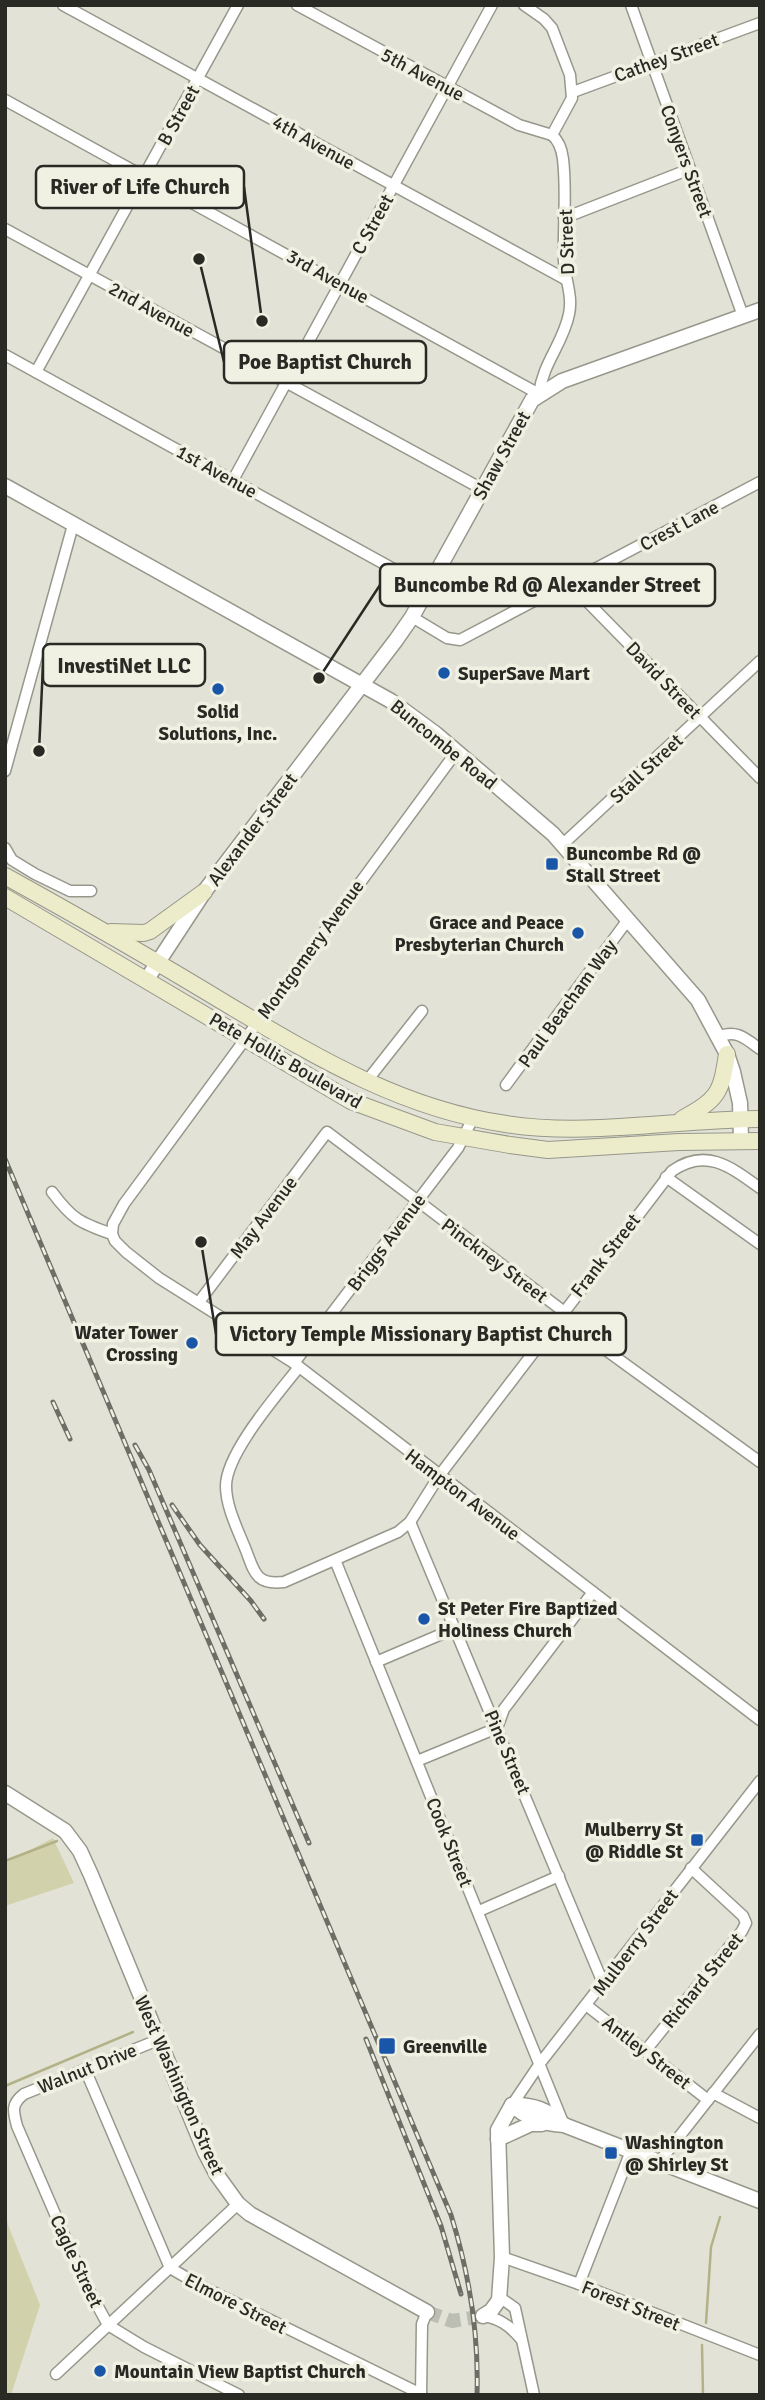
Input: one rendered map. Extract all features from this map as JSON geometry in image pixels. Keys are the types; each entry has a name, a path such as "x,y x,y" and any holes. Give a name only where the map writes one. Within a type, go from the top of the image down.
{"main road":[{"name":"Pete Hollis Boulevard","path":"5,876 256,1022 366,1082 438,1110 536,1128 565,1129 679,1121 760,1119"},
{"path":"102,930 144,933 161,925 204,892"},
{"name":"Pete Hollis Boulevard","path":"5,897 351,1101 435,1132 548,1150 760,1140"},
{"path":"679,1121 714,1099 723,1080 727,1054"}],"street":[{"name":"4th Avenue","path":"63,5 565,279"},
{"name":"B Street","path":"36,372 238,5"},
{"name":"5th Avenue","path":"296,5 519,125 552,135"},
{"name":"C Street","path":"233,480 492,5"},
{"path":"524,5 540,15 552,28 570,75 573,92 571,104 552,135"},
{"name":"Conyers Street","path":"631,5 743,316"},
{"name":"Cathey Street","path":"573,92 760,23"},
{"name":"3rd Avenue","path":"5,100 340,282 539,394"},
{"name":"D Street","path":"539,394 541,375 569,317 571,297 565,279 563,158 556,138 552,135"},
{"path":"564,218 691,169"},
{"name":"2nd Avenue","path":"5,229 482,489"},
{"name":"Shaw Street","path":"364,684 411,617 523,413 539,394 562,381 760,310"},
{"name":"1st Avenue","path":"5,355 428,588"},
{"name":"Crest Lane","path":"411,617 447,638 460,640 760,482"},
{"name":"Buncombe Road","path":"5,486 391,701 457,751 553,834 698,1000 727,1054 738,1093 742,1119 741,1140"},
{"path":"5,771 73,525"},
{"name":"David Street","path":"569,583 760,778"},
{"name":"Stall Street","path":"562,845 760,661"},
{"name":"Alexander Street","path":"146,979 204,892 364,684"},
{"name":"Montgomery Avenue","path":"112,1234 113,1224 124,1204 457,751"},
{"path":"5,848 12,860 34,874 70,891 91,891"},
{"name":"Paul Beacham Way","path":"506,1084 628,921"},
{"path":"366,1082 422,1011"},
{"path":"718,1037 728,1032 739,1034 760,1049"},
{"name":"Briggs Avenue","path":"335,1560 284,1582 269,1583 261,1580 250,1562 227,1500 226,1484 231,1462 297,1365 464,1137 473,1118"},
{"name":"Pinckney Street","path":"327,1132 561,1313 760,1462"},
{"name":"May Avenue","path":"198,1302 327,1132"},
{"name":"Frank Street","path":"335,1560 386,1538 410,1522 439,1476 561,1313 666,1177 678,1166 697,1160 728,1165 760,1188"},
{"path":"666,1177 760,1244"},
{"path":"52,1192 67,1211 83,1224 112,1234"},
{"name":"Hampton Avenue","path":"112,1234 118,1245 159,1278 297,1365 760,1720"},
{"name":"Pine Street","path":"410,1522 603,1983"},
{"name":"Cook Street","path":"335,1560 564,2124"},
{"path":"417,1761 498,1728 504,1709 593,1592"},
{"path":"376,1662 456,1628"},
{"name":"Mulberry Street","path":"512,2105 541,2062 760,1781"},
{"name":"West Washington Street","path":"5,1793 65,1831 80,1852 92,1875 205,2152 217,2175 238,2204 266,2225 427,2312"},
{"name":"Richard Street","path":"646,2050 746,1923 744,1916 691,1868"},
{"path":"479,1911 559,1876"},
{"name":"Antley Street","path":"586,2005 711,2097 760,2118"},
{"path":"660,2161 760,2034"},
{"name":"Walnut Drive","path":"18,2099 24,2094 158,2040"},
{"name":"Elmore Street","path":"85,2069 170,2268 214,2293 421,2394"},
{"name":"Cagle Street","path":"18,2099 13,2110 17,2126 83,2281 108,2325 239,2395"},
{"path":"512,2105 529,2104 552,2113 564,2124 760,2201"},
{"path":"512,2105 523,2115 548,2124"},
{"path":"483,2316 491,2311 499,2300 502,2257 498,2130 512,2105"},
{"path":"498,2139 530,2124 564,2124"},
{"path":"579,2284 631,2151"},
{"path":"56,2374 238,2204"},
{"name":"Forest Street","path":"502,2257 579,2284 760,2355"},
{"path":"499,2300 515,2308 534,2395"},
{"path":"421,2394 422,2324 427,2312"},
{"path":"483,2316 507,2325 523,2341"}],"green space":[{"path":"53,1838 74,1883 5,1906 5,1863"},
{"path":"5,2212 40,2305 11,2395 5,2395"}],"waterway":[{"path":"5,1861 57,1841"},
{"path":"5,2086 133,2032"},
{"path":"706,2323 711,2247 720,2217"},
{"path":"702,2345 703,2395"}],"tunnel":[{"path":"427,2312 452,2321 483,2316"}],"railway":[{"path":"5,1159 451,2215 472,2304 477,2395"},
{"path":"53,1402 70,1439"},
{"path":"135,1445 149,1470 309,1843"},
{"path":"172,1505 200,1545 264,1619"},
{"path":"366,2039 441,2226 461,2294"}],"place":[{"name":"Poe Baptist Church","path":"199,259"},
{"name":"River of Life Church","path":"262,321"},
{"name":"SuperSave Mart","path":"444,673"},
{"name":"Buncombe Rd @ Alexander Street","path":"319,678"},
{"name":"Solid Solutions, Inc.","path":"218,689"},
{"name":"InvestiNet LLC","path":"39,751"},
{"name":"Buncombe Rd @ Stall Street","path":"552,864"},
{"name":"Grace and Peace Presbyterian Church","path":"578,933"},
{"name":"Victory Temple Missionary Baptist Church","path":"201,1242"},
{"name":"Water Tower Crossing","path":"192,1343"},
{"name":"St Peter Fire Baptized Holiness Church","path":"424,1619"},
{"name":"Mulberry St @ Riddle St","path":"697,1840"},
{"name":"Greenville","path":"387,2046"},
{"name":"Washington @ Shirley St","path":"611,2153"},
{"name":"Mountain View Baptist Church","path":"100,2371"}]}
